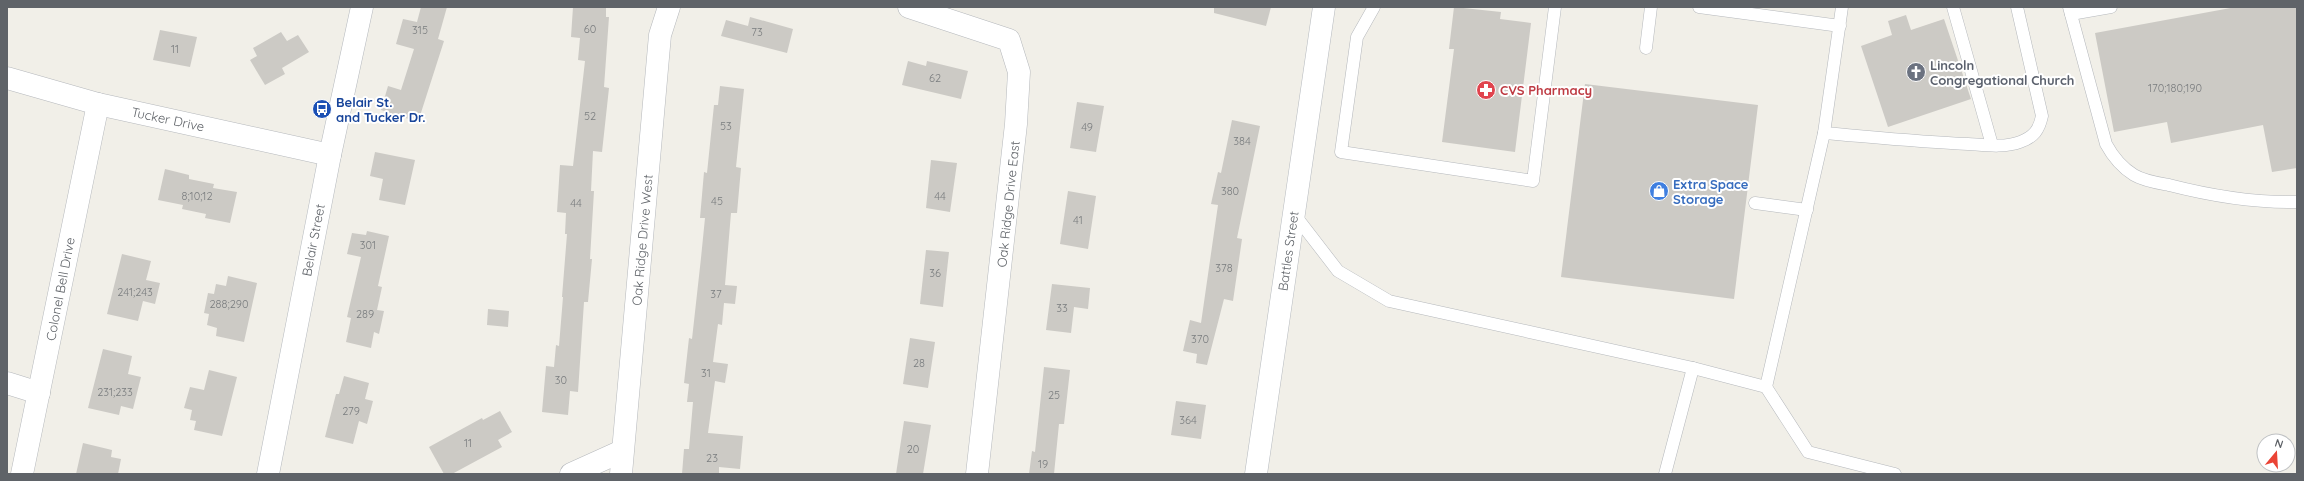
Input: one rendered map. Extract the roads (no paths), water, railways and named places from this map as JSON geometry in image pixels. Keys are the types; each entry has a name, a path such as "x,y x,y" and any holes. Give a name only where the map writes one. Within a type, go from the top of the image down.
{"street":[{"name":"Belair Street","path":"268,474 330,155 362,7"},
{"name":"Oak Ridge Drive West","path":"621,474 660,35 669,7"},
{"name":"Oak Ridge Drive East","path":"909,7 1009,40 1019,72 1016,124 977,474"},
{"name":"Battles Street","path":"1256,474 1322,17 1329,7"},
{"name":"Tucker Drive","path":"7,78 98,104 330,155"},
{"name":"Colonel Bell Drive","path":"22,474 98,104"},
{"path":"7,383 39,393"},
{"path":"571,474 622,451"}],"lane":[{"path":"1374,7 1357,37 1341,152 1533,182 1555,7"},
{"path":"1646,48 1651,7"},
{"path":"1699,7 1840,26"},
{"path":"1766,387 1824,132 1842,7"},
{"path":"1953,7 1992,145"},
{"path":"1824,132 1922,142 1992,145 2019,143 2031,137 2037,132 2042,116 2017,7"},
{"path":"2111,7 2070,10 2106,144 2113,158 2143,179 2187,190 2265,203 2297,202"},
{"path":"1755,203 1807,210"},
{"path":"1294,214 1338,271 1389,301 1693,368 1766,387 1808,452 1895,474"},
{"path":"1665,474 1693,368"}],"place":[{"name":"Lincoln Congregational Church","path":"1916,72"},
{"name":"CVS Pharmacy","path":"1486,90"},
{"name":"Belair St. and Tucker Dr.","path":"322,109"},
{"name":"Extra Space Storage","path":"1659,191"}]}
